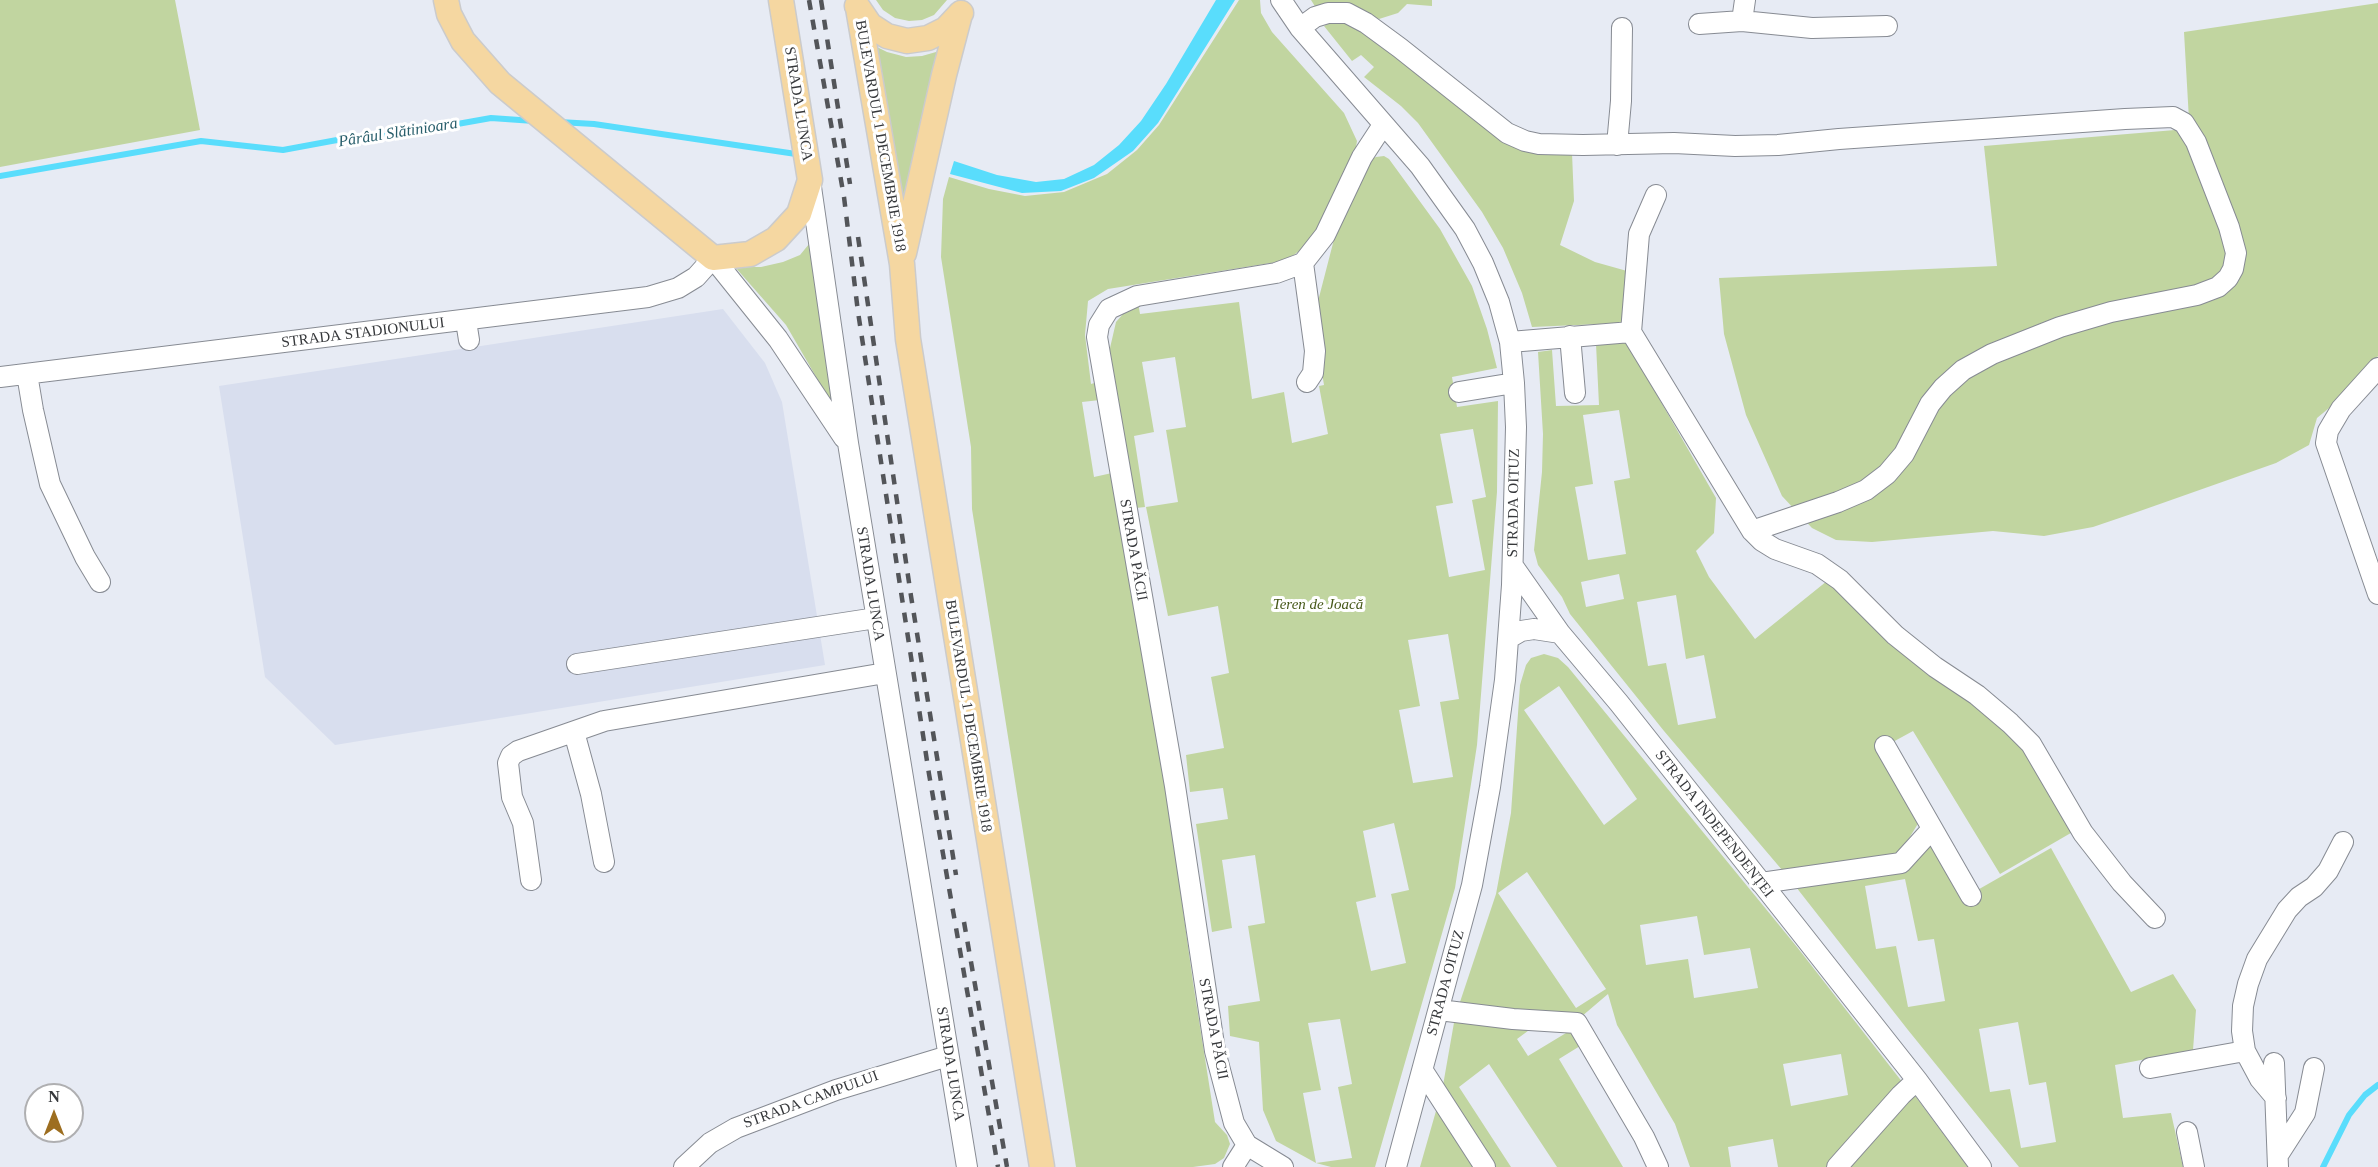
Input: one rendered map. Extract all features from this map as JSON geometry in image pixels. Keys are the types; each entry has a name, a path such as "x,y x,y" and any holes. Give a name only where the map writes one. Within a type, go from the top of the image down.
{"main road":[{"path":"446,0 449,14 463,41 482,64 520,101 713,258 734,258 750,254 776,239 799,214 810,180"},
{"name":"STRADA LUNCA","path":"781,0 810,180"},
{"path":"856,4 870,25 887,36 908,40 928,38 946,29 964,7"},
{"name":"BULEVARDUL 1 DECEMBRIE 1918","path":"856,4 902,264 910,350 1042,1167"},
{"name":"BULEVARDUL 1 DECEMBRIE 1918","path":"902,264 931,131 964,7"}],"street":[{"name":"STRADA OITUZ","path":"1281,0 1300,28 1420,166 1465,229 1483,263 1499,302 1510,342 1516,427 1513,566 1509,638 1495,759 1472,885 1396,1167"},
{"path":"1743,21 1745,0"},
{"path":"1300,28 1322,15 1347,13 1366,23 1400,48 1507,133 1525,141 1555,145 1674,143 1735,146 1778,145 2018,126 2173,117 2184,123 2196,142 2229,227 2236,253 2234,269 2228,279 2218,287 2197,295 2111,312 2060,327 1982,359 1963,370 1930,404 1904,454 1887,474 1866,489 1838,502 1752,531"},
{"path":"1699,24 1743,21 1812,28 1887,26"},
{"path":"1617,145 1621,101 1622,28"},
{"path":"1307,382 1313,373 1315,351 1303,263 1317,248 1362,157 1383,125"},
{"name":"STRADA LUNCA","path":"810,180 848,442 967,1167"},
{"path":"1656,195 1639,234 1631,332 1752,531 1775,549 1817,564 1840,580 1895,635 1935,667 1977,695 2010,723 2031,744 2083,833 2122,883 2155,918"},
{"path":"713,258 778,339 848,442"},
{"name":"STRADA STADIONULUI","path":"0,377 468,330 648,297 678,288 696,277 713,258"},
{"name":"STRADA PĂCII","path":"1247,1145 1234,1123 1215,1051 1175,786 1097,337 1099,326 1109,309 1137,296 1276,273 1303,263"},
{"path":"1510,342 1631,332"},
{"path":"1570,336 1575,393"},
{"path":"2378,368 2342,409 2328,431 2326,442 2369,542 2378,594"},
{"path":"27,374 50,484 100,582"},
{"path":"1459,392 1514,383"},
{"name":"STRADA INDEPENDENȚEI","path":"1513,566 1560,633 1619,703 1917,1080 1981,1167"},
{"path":"577,664 876,618"},
{"path":"1509,638 1521,631 1534,629 1560,633"},
{"path":"531,880 523,823 512,797 508,762 511,756 518,751 604,721 885,673"},
{"path":"574,732 591,794 604,862"},
{"path":"1885,746 1971,896"},
{"path":"1761,883 1901,863 1932,829"},
{"path":"2276,1098 2260,1079 2245,1051 2242,1031 2243,1006 2248,984 2257,959 2287,910 2299,897 2314,887 2328,871 2343,842"},
{"path":"1439,1011 1577,1023 1644,1137 1658,1167"},
{"path":"2150,1068 2245,1051"},
{"name":"STRADA CAMPULUI","path":"684,1167 710,1143 736,1128 847,1086 948,1056"},
{"path":"2274,1063 2278,1161"},
{"path":"2278,1161 2305,1113 2314,1068"},
{"path":"1423,1071 1485,1167"},
{"path":"1837,1167 1917,1080"},
{"path":"2187,1132 2194,1167"},
{"path":"1233,1167 1247,1145 1283,1167"}],"shaded area":[{"path":"723,309 765,363 782,402 825,665 335,745 265,677 219,386"}],"green space":[{"path":"0,0 175,0 200,130 0,167"},
{"path":"876,0 947,0 934,15 922,20 909,21 895,18 883,10"},
{"path":"1239,0 1260,0 1261,13 1272,32 1344,113 1357,141 1354,159 1328,216 1307,244 1294,255 1277,262 1108,289 1088,301 1085,335 1091,384 1098,382 1100,400 1082,402 1094,477 1112,473 1162,759 1215,1122 1227,1135 1230,1144 1224,1158 1215,1164 1193,1167 1076,1167 972,509 971,447 941,257 943,199 949,177 989,189 1025,196 1064,192 1107,174 1137,150 1159,125"},
{"path":"1311,0 1432,0 1432,6 1407,4 1398,13 1379,19 1348,5 1316,8"},
{"path":"2378,3 2378,356 2346,394 2317,418 2309,445 2276,463 2140,511 2093,527 2044,536 1993,531 1872,542 1836,540 1812,528 1782,496 1746,415 1724,334 1719,278 1997,266 1984,146 2175,130 2189,120 2184,32"},
{"path":"1331,22 1353,25 1369,32 1462,107 1572,153 1574,201 1560,245 1595,262 1627,271 1623,323 1532,327 1522,293 1503,248 1482,212 1418,123 1401,106 1364,77 1374,67 1361,55 1352,61 1324,26"},
{"path":"871,44 887,52 906,57 922,56 943,50 902,207"},
{"name":"Teren de Joacă","path":"1384,156 1389,159 1440,229 1472,286 1487,329 1497,368 1452,377 1457,407 1498,401 1497,492 1477,745 1455,888 1375,1167 1331,1167 1316,1163 1276,1141 1263,1110 1259,1042 1230,1036 1228,1006 1260,1001 1248,926 1265,923 1255,855 1222,860 1232,928 1212,932 1196,824 1228,819 1223,788 1190,792 1186,755 1224,748 1211,677 1229,673 1218,606 1168,616 1146,507 1178,502 1166,430 1186,427 1175,357 1142,362 1154,432 1134,436 1145,507 1136,508 1110,365 1110,348 1116,322 1138,302 1140,314 1239,302 1252,399 1284,392 1292,443 1328,434 1319,386 1324,385 1316,336 1316,309 1339,220 1366,162","holes":["1473,429 1486,497 1472,500 1485,570 1449,577 1436,506 1453,503 1440,434","1448,634 1459,699 1440,702 1453,777 1413,783 1399,710 1420,706 1408,640","1394,823 1409,890 1391,894 1406,963 1371,971 1356,902 1376,897 1363,831","1340,1019 1352,1084 1338,1087 1352,1158 1316,1163 1303,1093 1321,1090 1308,1023"]},
{"path":"814,238 833,386 833,406 786,325 735,267 761,267 783,262 800,255"},
{"path":"1626,341 1716,498 1714,533 1696,551 1709,577 1755,639 1827,581 2020,738 2076,830 2000,874 1913,731 1880,749 1919,822 1897,858 1788,877 1664,731 1570,614 1562,597 1538,565 1534,550 1542,472 1543,434 1538,352 1552,350 1556,406 1599,405 1596,344","holes":["1619,410 1630,478 1614,481 1626,554 1588,560 1575,487 1593,484 1583,415","1619,574 1624,599 1586,607 1581,582","1676,595 1686,659 1704,655 1716,718 1678,725 1666,663 1648,666 1637,602"]},
{"path":"1544,654 1558,658 1568,667 1797,947 1903,1083 1830,1167 1778,1167 1773,1139 1728,1147 1731,1167 1690,1167 1675,1124 1617,1025 1608,994 1581,1017 1458,1008 1496,894 1511,813 1520,685 1526,665 1531,658","holes":["1559,686 1637,799 1604,825 1524,710","1527,872 1606,989 1576,1008 1498,893","1697,916 1704,955 1750,948 1758,988 1694,998 1688,959 1646,965 1640,925","1841,1054 1848,1095 1791,1106 1783,1064"]},
{"path":"1932,838 1967,896 2051,848 2131,992 2173,974 2196,1010 2193,1050 2115,1065 2123,1118 2171,1113 2183,1167 2019,1167 1796,887 1903,867","holes":["1905,879 1918,941 1934,939 1945,1001 1908,1007 1896,946 1876,949 1865,886","2018,1022 2029,1085 2046,1082 2056,1142 2021,1148 2010,1089 1990,1092 1979,1029"]},
{"path":"1455,1017 1536,1025 1517,1039 1528,1056 1571,1030 1580,1046 1559,1059 1623,1167 1557,1167 1489,1064 1459,1087 1511,1167 1492,1167 1442,1091"},
{"path":"1913,1093 1968,1167 1840,1167"},
{"path":"1438,1104 1479,1167 1420,1167"}],"water":[{"path":"1216,0 1235,0 1158,123 1133,151 1094,178 1061,191 1022,193 950,174 954,161 997,175 1036,182 1064,179 1094,165 1119,145 1141,121"}],"waterway":[{"name":"Pârâul Slătinioara","path":"0,176 201,141 283,150 337,140 390,136 491,118 534,121"},
{"name":"Pârâul Slătinioara","path":"559,122 594,124 796,154"},
{"path":"2323,1167 2349,1115 2365,1095 2378,1085"}],"railway":[{"path":"809,0 844,197 858,312 929,774 998,1167"},
{"path":"821,0 850,184"},
{"path":"858,237 911,596 956,875"},
{"path":"964,922 1007,1167"}]}
